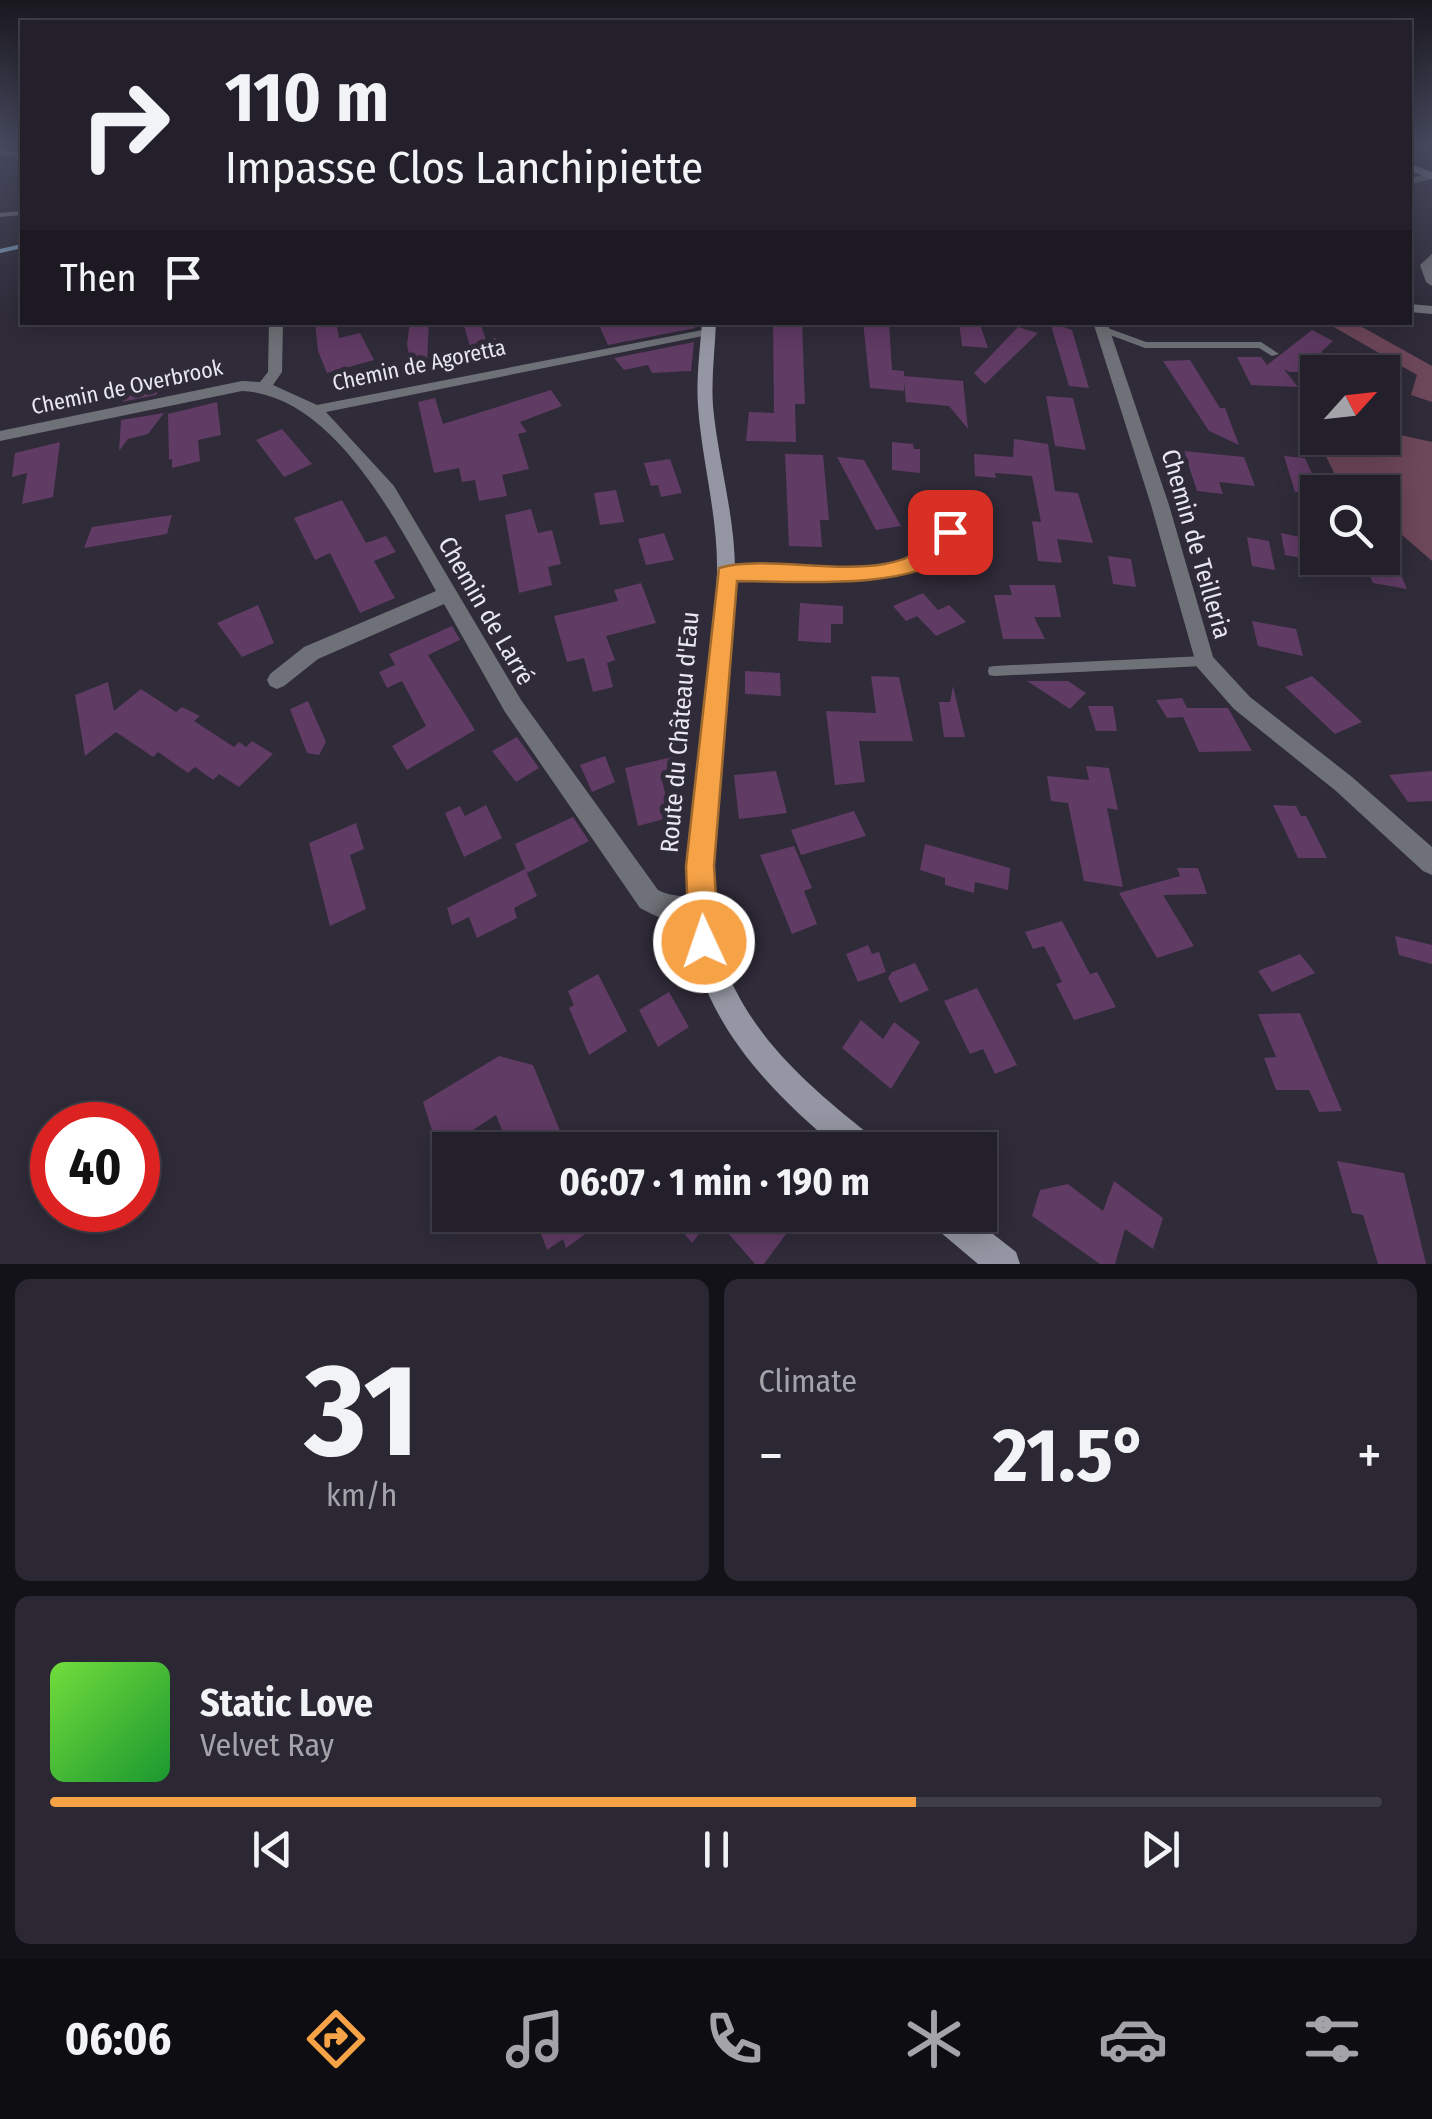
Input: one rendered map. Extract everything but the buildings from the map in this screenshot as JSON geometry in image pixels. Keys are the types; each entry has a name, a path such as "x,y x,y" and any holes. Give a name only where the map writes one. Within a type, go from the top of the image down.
{"street":[{"path":"1432,258 1426,265 1432,282"},
{"path":"264,386 275,372 276,325"},
{"name":"Chemin de Teilleria","path":"1103,326 1204,661 1242,703 1344,784 1432,863"},
{"name":"Chemin de Agoretta","path":"315,410 709,327"},
{"name":"Route du Château d'Eau","path":"709,327 705,404 724,524 726,574 700,866 704,942 724,998 754,1045 802,1100 842,1132"},
{"name":"Chemin de Overbrook","path":"0,436 242,386 264,386"},
{"name":"Chemin de Larré","path":"264,386 315,410 388,490 513,706 649,900 670,910 701,910"},
{"path":"726,574 864,573 923,560 942,548 950,532 946,500"},
{"path":"277,680 311,654 446,595"},
{"path":"965,1232 1004,1264"}],"lane":[{"path":"1103,326 1145,345 1261,345 1275,354"},
{"path":"994,671 1204,661"}],"shaded area":[{"path":"1330,325 1359,325 1432,366 1432,402 1411,395 1417,375 1400,365 1400,355 1382,355"},
{"path":"1400,435 1432,442 1432,561 1400,534 1400,475 1335,475 1325,455 1400,455"}],"waterway":[{"path":"0,251 20,246"}],"route":[{"path":"704,942 700,866 726,574 864,573 898,568 923,560 942,548 950,532"}]}
